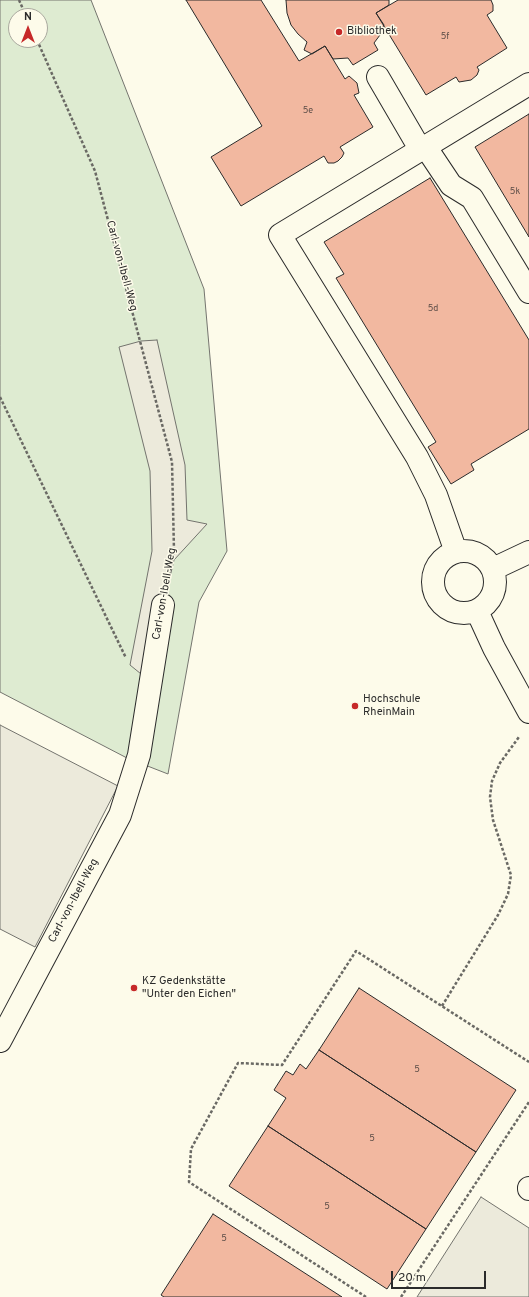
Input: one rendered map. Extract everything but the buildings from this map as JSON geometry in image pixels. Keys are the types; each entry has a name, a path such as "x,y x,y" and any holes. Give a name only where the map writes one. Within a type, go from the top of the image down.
{"street":[{"path":"378,77 423,148 451,186 472,198 529,292"},
{"path":"456,552 436,495 416,457 280,235 529,84"},
{"path":"456,552 474,552 482,556 493,569 496,579 495,588 488,602 477,610 467,613 456,612 446,607 438,600 434,590 433,579 435,570 440,562 447,556 456,552"},
{"path":"493,569 529,552"},
{"name":"Carl-von-Ibell-Weg","path":"0,1040 120,814 139,755 163,605"},
{"path":"477,610 494,648 529,712"}],"path":[{"name":"Carl-von-Ibell-Weg","path":"41,48 95,171 172,462 174,551 163,605"},
{"path":"0,397 126,659"},
{"path":"442,1006 498,915 508,894 511,875 493,820 490,796 492,781 500,763 521,735"},
{"path":"366,1297 189,1182 190,1149 238,1063 282,1065 356,951 529,1062"},
{"path":"401,1297 529,1102"}],"green space":[{"path":"0,0 91,0 204,289 227,551 199,602 168,774 127,758 0,692"}],"shaded area":[{"path":"157,340 185,465 187,520 207,524 174,560 146,678 130,665 152,551 150,471 119,347 141,341"},
{"path":"0,725 118,786 35,947 0,929"},
{"path":"481,1197 529,1228 529,1297 417,1297"}],"place":[{"name":"Bibliothek","path":"339,32"},
{"name":"Hochschule RheinMain","path":"355,706"},
{"name":"KZ Gedenkstätte \"Unter den Eichen\"","path":"134,988"}]}
